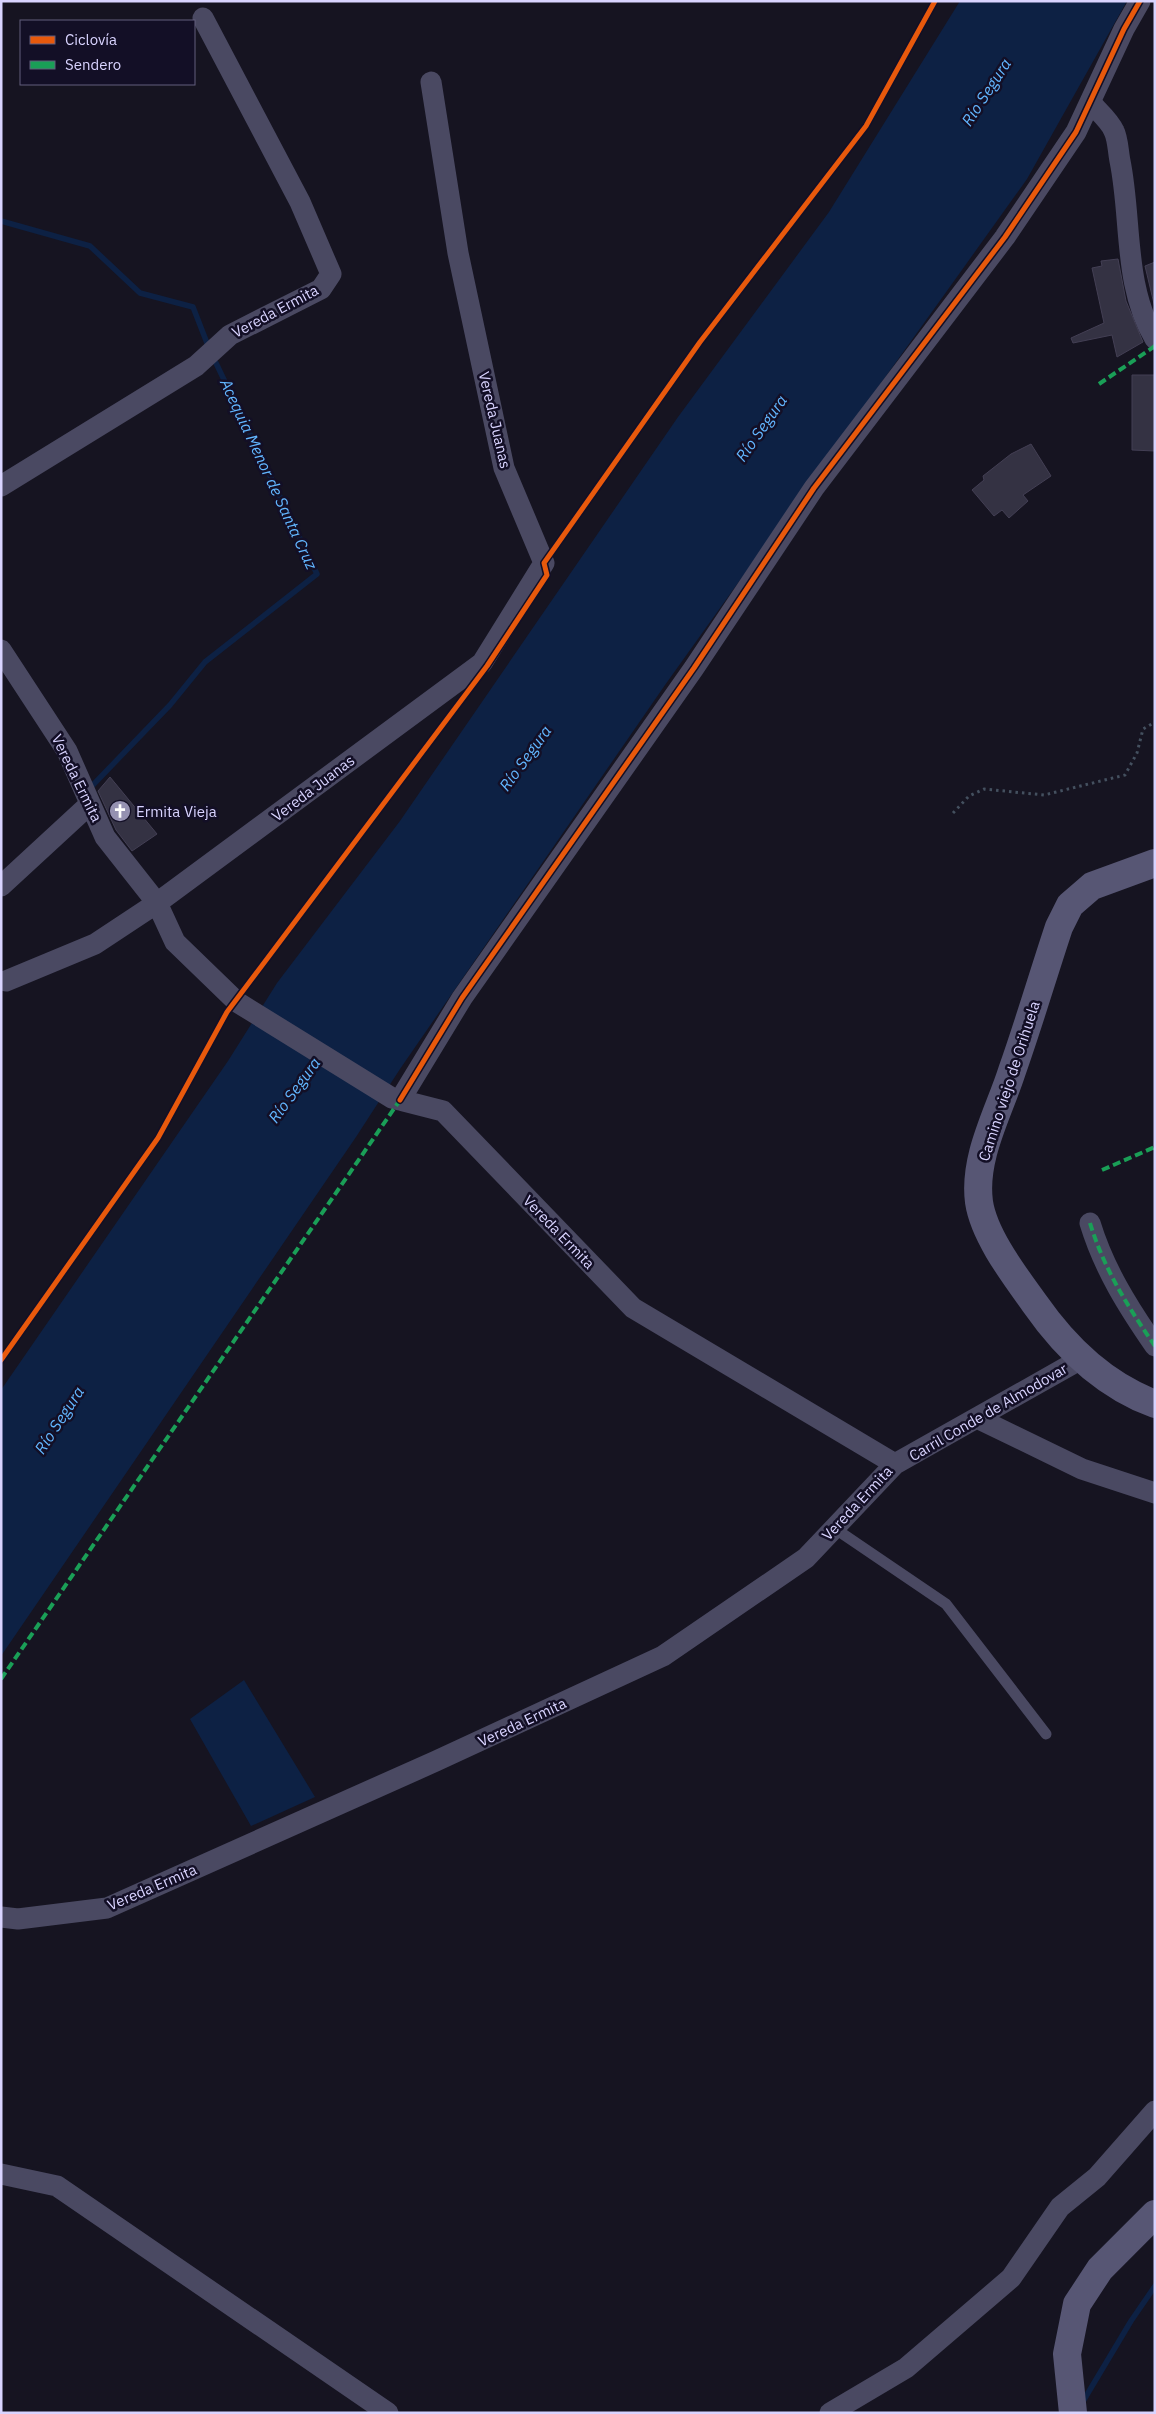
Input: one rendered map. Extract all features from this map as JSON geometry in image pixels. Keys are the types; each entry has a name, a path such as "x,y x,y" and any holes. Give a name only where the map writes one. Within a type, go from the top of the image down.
{"main road":[{"name":"Camino viejo de Orihuela","path":"1155,863 1092,886 1070,905 1059,927 1012,1072 987,1141 978,1177 979,1203 985,1223 1011,1269 1052,1328 1081,1359 1116,1385 1155,1404"},
{"path":"1073,2413 1068,2354 1077,2304 1100,2269 1155,2214"}],"street":[{"path":"396,1099 462,998 694,668 814,488 1005,237 1076,132 1124,29 1140,1"},
{"name":"Vereda Ermita","path":"1,486 196,366 230,335 321,289 331,274 300,202 203,18"},
{"name":"Vereda Juanas","path":"157,903 482,663 544,563 504,468 458,253 431,82"},
{"path":"1090,102 1114,130 1124,182 1130,253 1136,293 1147,325 1155,339"},
{"name":"Vereda Ermita","path":"1,650 67,752 105,837 157,903 175,942 237,1002 396,1099 443,1111 633,1308 895,1464 806,1558 663,1656 436,1761 107,1908 18,1919 1,1917"},
{"path":"1,886 90,804"},
{"path":"6,981 95,944 157,903"},
{"path":"1090,1223 1099,1253 1116,1288 1155,1346"},
{"name":"Carril Conde de Almodovar","path":"895,1464 1081,1359"},
{"path":"977,1418 1082,1469 1155,1493"},
{"path":"830,2413 906,2368 1011,2278 1060,2207 1097,2177 1155,2110"},
{"path":"1,2174 57,2186 388,2413"}],"lane":[{"path":"834,1528 946,1604 1046,1734"}],"path":[{"path":"953,813 969,796 984,789 1044,796 1124,774 1137,753 1143,729 1155,722"}],"water":[{"name":"Río Segura","path":"960,1 1127,1 1027,179 665,685 400,1069 356,1137 1,1656 1,1390 228,1061 277,983 400,821 678,417 829,212"},
{"path":"244,1680 315,1797 251,1826 190,1719"}],"building":[{"path":"1118,259 1126,301 1143,342 1117,357 1112,335 1073,343 1071,338 1104,323 1092,268 1102,266 1101,261"},
{"path":"1155,262 1155,308 1145,266"},
{"path":"1132,375 1155,375 1155,451 1132,450"},
{"path":"1031,444 1051,476 1023,495 1028,501 1009,518 1002,510 994,516 972,490 984,480 983,476 1011,454"},
{"name":"Ermita Vieja","path":"110,777 157,834 132,851 116,830 98,791"}],"waterway":[{"name":"Acequia Menor de Santa Cruz","path":"1,221 90,246 140,293 193,307 207,343"},
{"name":"Acequia Menor de Santa Cruz","path":"90,788 170,705 205,662 317,574 216,363"},
{"path":"1082,2403 1131,2321 1155,2286"}],"marked path":[{"path":"1099,384 1155,346"},
{"path":"1,1679 400,1100"},
{"path":"1102,1170 1155,1147"},
{"path":"1090,1223 1110,1272 1135,1317 1155,1346"}],"cycle path":[{"path":"1,1360 158,1138 227,1012 487,666 547,575 544,563 700,342 866,126 935,1"},
{"path":"400,1100 462,998 694,668 814,488 1005,237 1076,132 1124,29 1140,1"}],"place":[{"name":"Ermita Vieja","path":"120,811"}]}
